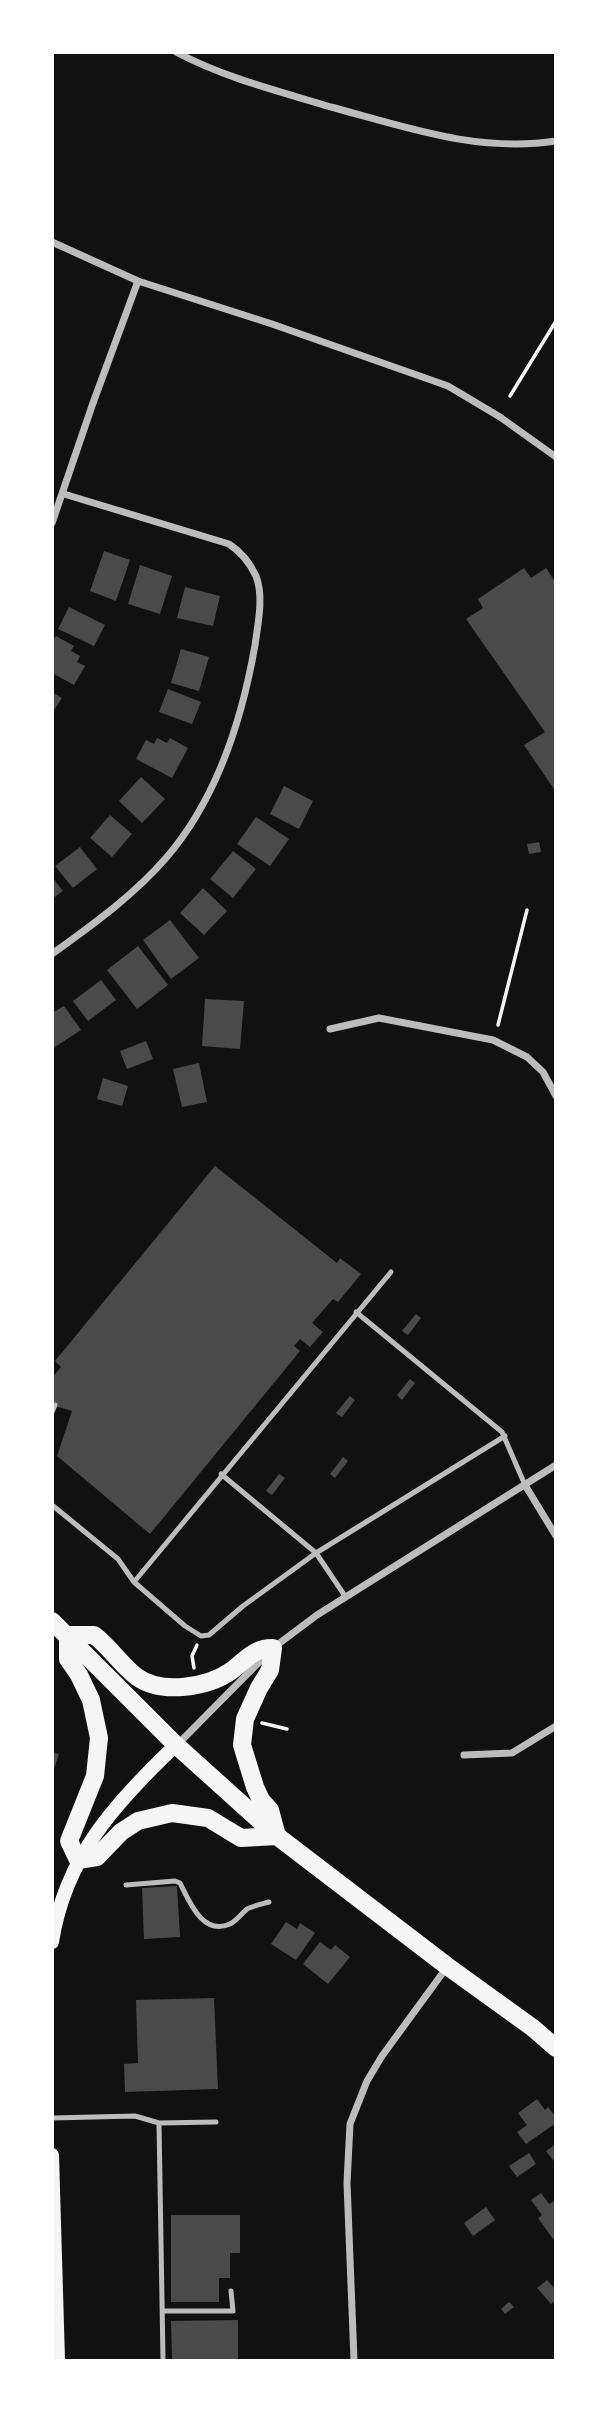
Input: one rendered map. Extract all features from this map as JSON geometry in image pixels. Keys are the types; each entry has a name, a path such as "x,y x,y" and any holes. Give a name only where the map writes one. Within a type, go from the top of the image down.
{"main road":[{"path":"52,1621 176,1745 277,1836 533,2028 555,2048"},
{"path":"68,1635 94,1635 137,1677 165,1686 188,1686 219,1678 255,1651 273,1648 270,1670 245,1719 242,1745 255,1787 270,1810 277,1836"},
{"path":"68,1635 68,1658 91,1700 99,1738 95,1776 69,1840 78,1860"},
{"path":"52,1942 60,1901 78,1860 94,1834 127,1794 176,1745"},
{"path":"78,1860 97,1857 121,1832 138,1821 172,1813 208,1818 241,1838 277,1836"},
{"path":"52,2155 58,2361"}],"street":[{"path":"176,52 238,80 441,138 494,144 555,141"},
{"path":"52,243 138,281 272,324 448,386 499,417 555,457"},
{"path":"52,523 138,281"},
{"path":"52,954 113,909 166,858 208,796 223,763 240,713 258,627 260,594 256,577 248,562 240,551 229,544 64,494"},
{"path":"330,1029 379,1018 493,1040 527,1058 543,1072 555,1096"},
{"path":"176,1745 273,1648 345,1596 555,1465"},
{"path":"525,1485 555,1536"},
{"path":"464,1755 512,1753 555,1726"},
{"path":"354,2361 347,2183 350,2124 367,2081 382,2056 447,1966"}],"lane":[{"path":"134,1582 391,1272"},
{"path":"356,1311 505,1436 525,1485"},
{"path":"52,1412 55,1405"},
{"path":"52,1505 118,1559 134,1582 185,1626 201,1636 209,1635 243,1606 316,1553 505,1436"},
{"path":"221,1474 316,1553 345,1596"},
{"path":"126,1885 175,1881 180,1883 199,1916 210,1925 222,1927 232,1923 248,1909 269,1902"},
{"path":"52,2118 135,2116 159,2123 216,2122"},
{"path":"159,2123 163,2361"},
{"path":"163,2311 233,2311 231,2291"}],"path":[{"path":"510,396 555,321"},
{"path":"498,1025 527,910"},
{"path":"195,1677 192,1656 201,1636"},
{"path":"252,1721 287,1729"}],"building":[{"path":"104,551 130,560 116,601 90,591"},
{"path":"140,565 172,576 160,614 128,604"},
{"path":"524,568 531,578 546,568 556,583 556,792 524,745 545,732 466,619 483,608 478,599"},
{"path":"185,587 220,596 213,626 177,618"},
{"path":"69,607 105,625 94,646 58,629"},
{"path":"56,636 74,646 71,651 80,656 77,662 85,666 74,685 52,673 52,641"},
{"path":"181,649 209,657 199,691 171,683"},
{"path":"168,689 201,702 192,724 159,712"},
{"path":"52,692 62,698 52,713"},
{"path":"157,738 167,743 170,738 188,748 172,778 136,759 146,740 154,744"},
{"path":"141,777 165,799 142,823 119,801"},
{"path":"284,786 313,801 299,829 270,814"},
{"path":"110,815 132,834 112,857 90,838"},
{"path":"256,817 289,839 270,866 237,844"},
{"path":"539,842 541,852 529,854 527,844"},
{"path":"80,847 97,869 73,888 55,866"},
{"path":"233,851 256,869 233,898 210,879"},
{"path":"52,877 63,891 52,899"},
{"path":"203,888 227,911 204,935 180,913"},
{"path":"170,920 199,958 171,979 143,940"},
{"path":"138,946 168,985 137,1009 107,970"},
{"path":"101,980 116,1000 88,1021 73,1001"},
{"path":"205,999 244,1001 240,1049 202,1046"},
{"path":"64,1006 81,1030 52,1049 52,1013"},
{"path":"146,1041 153,1059 127,1069 120,1051"},
{"path":"199,1063 207,1102 182,1107 173,1069"},
{"path":"103,1078 128,1086 122,1106 97,1099"},
{"path":"215,1166 337,1263 340,1258 361,1274 338,1302 333,1299 312,1323 323,1332 310,1347 300,1339 294,1346 300,1351 150,1534 57,1456 72,1411 52,1405 52,1378 61,1367 55,1361"},
{"path":"416,1314 421,1318 408,1335 402,1331"},
{"path":"410,1379 415,1383 402,1400 397,1395"},
{"path":"350,1396 355,1400 342,1417 336,1413"},
{"path":"343,1457 348,1461 335,1478 330,1474"},
{"path":"279,1474 285,1478 272,1495 266,1491"},
{"path":"52,1752 59,1754 53,1772 52,1772"},
{"path":"177,1886 180,1937 144,1939 142,1888"},
{"path":"286,1922 297,1929 300,1923 315,1933 296,1960 271,1944"},
{"path":"320,1942 331,1950 335,1945 350,1957 328,1984 303,1964"},
{"path":"214,1998 218,2089 125,2092 124,2064 138,2063 136,2000"},
{"path":"537,2099 545,2110 548,2107 556,2117 556,2123 526,2144 517,2132 527,2125 518,2113"},
{"path":"556,2144 556,2164 546,2151"},
{"path":"529,2153 536,2164 517,2177 509,2166"},
{"path":"541,2193 549,2204 556,2200 556,2238 553,2239 538,2218 542,2215 531,2200"},
{"path":"486,2207 495,2220 473,2236 464,2223"},
{"path":"171,2215 240,2215 240,2253 230,2253 230,2278 219,2278 219,2302 171,2302"},
{"path":"547,2280 556,2290 556,2300 551,2304 537,2288"},
{"path":"509,2302 514,2307 505,2314 501,2309"},
{"path":"238,2320 238,2360 172,2360 171,2321"}]}
